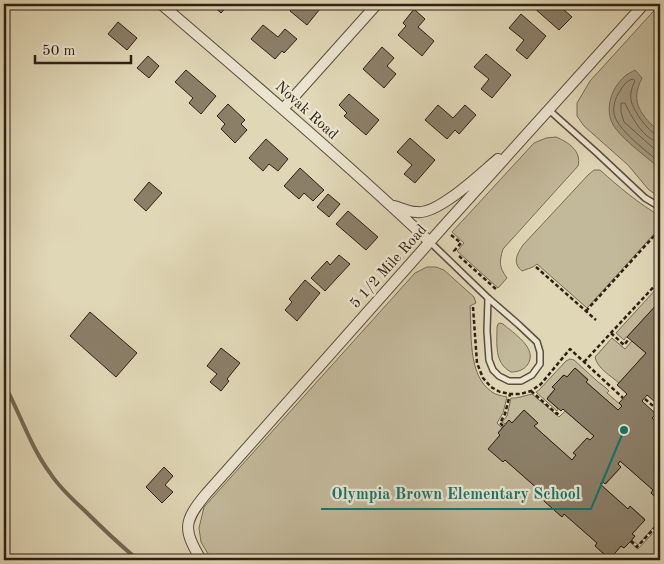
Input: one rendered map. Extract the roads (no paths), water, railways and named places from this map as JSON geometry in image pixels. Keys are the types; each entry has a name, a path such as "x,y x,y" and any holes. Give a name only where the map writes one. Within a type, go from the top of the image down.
{"street":[{"name":"Novak Road","path":"161,4 283,109 430,242"},
{"path":"283,109 377,4"},
{"name":"5 1/2 Mile Road","path":"201,560 192,545 187,527 193,510 443,227 644,4"},
{"path":"390,205 418,213 432,210 445,202 523,139"}],"lane":[{"path":"549,110 645,198 660,207"},
{"path":"430,242 537,342 540,352 540,364 532,375 521,381 509,381 499,376 493,370 489,360 487,330 488,298"}],"water":[{"path":"635,70 642,78 637,95 639,108 660,133 660,168 620,134 612,123 610,116 610,101 615,88 625,76"}],"waterway":[{"path":"4,384 31,441 54,478 70,497 138,560"}],"place":[{"name":"Olympia Brown Elementary School","path":"624,430"}]}
